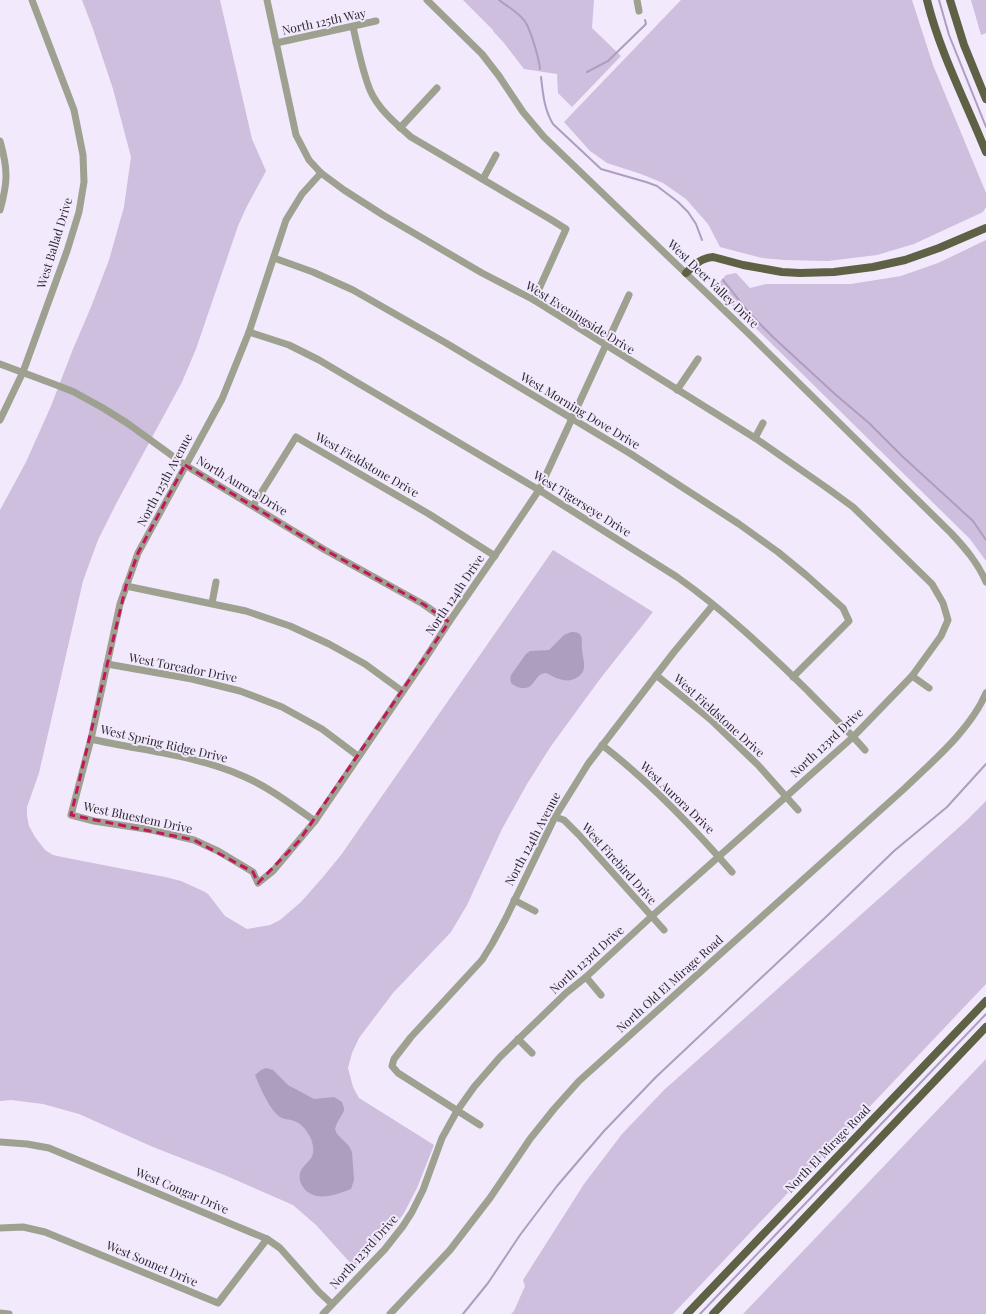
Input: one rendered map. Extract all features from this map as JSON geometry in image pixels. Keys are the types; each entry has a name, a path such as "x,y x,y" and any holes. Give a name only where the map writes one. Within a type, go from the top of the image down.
{"main road":[{"path":"928,0 935,27 986,152"},
{"path":"950,0 964,45 986,99"},
{"path":"686,273 699,261 713,257 765,269 800,273 834,272 873,267 922,254 986,228"},
{"name":"North El Mirage Road","path":"687,1314 986,1001"},
{"path":"713,1314 986,1027"}],"street":[{"name":"West Ballad Drive","path":"0,420 23,372 67,251 79,212 84,182 83,154 74,110 32,0"},
{"name":"West Eveningside Drive","path":"267,0 296,135 309,160 320,172 344,190 390,219 482,273 534,300 755,438 827,488 872,525 932,584 943,603 948,620"},
{"name":"West Deer Valley Drive","path":"427,0 482,54 523,112 544,137 686,273 951,533 972,556 986,582"},
{"path":"637,0 638,11"},
{"name":"North 125th Way","path":"276,43 376,21"},
{"path":"353,27 360,59 371,91 384,111 400,128 411,137 566,229 534,300"},
{"path":"400,128 437,88"},
{"path":"0,141 7,172 5,191 0,210"},
{"path":"483,179 496,155"},
{"name":"North 125th Avenue","path":"71,815 91,739 120,604 138,553 222,398 249,332 286,220 302,194 320,172"},
{"name":"West Morning Dove Drive","path":"274,258 313,272 353,290 631,454 739,524 806,575 843,608 849,621 793,677"},
{"name":"North 124th Drive","path":"258,883 272,871 299,841 315,820 539,490 629,295"},
{"name":"West Tigerseye Drive","path":"249,332 288,345 319,360 539,490 697,591 793,677 853,736 865,750"},
{"path":"677,390 698,359"},
{"name":"North Aurora Drive","path":"0,364 74,392 103,408 127,423 185,465 325,550 423,604 449,622"},
{"path":"755,438 763,423"},
{"name":"West Fieldstone Drive","path":"253,506 296,437 428,514 495,556"},
{"path":"212,603 216,582"},
{"path":"126,586 246,611 290,626 329,644 365,664 402,691"},
{"name":"North 124th Avenue","path":"457,1111 398,1073 392,1066 394,1060 411,1037 482,960 492,944 555,817 588,764 656,675 713,605"},
{"name":"North 123rd Drive","path":"323,1314 385,1249 407,1220 423,1190 442,1138 457,1111 479,1081 500,1057 566,993 586,977 718,856 853,736 912,676 941,636 948,620"},
{"name":"West Toreador Drive","path":"107,664 192,679 240,691 282,707 322,730 358,756"},
{"name":"West Fieldstone Drive","path":"656,675 710,719 758,765 798,810"},
{"path":"912,676 929,688"},
{"name":"North Old El Mirage Road","path":"390,1314 450,1250 490,1198 530,1139 554,1109 580,1081 905,788 966,726 981,704 986,693"},
{"name":"West Spring Ridge Drive","path":"91,739 162,753 224,768 246,777 275,793 315,820"},
{"name":"West Aurora Drive","path":"602,745 668,803 732,872"},
{"name":"West Bluestem Drive","path":"71,815 94,821 152,830 194,840 218,851 253,872 258,883"},
{"name":"West Firebird Drive","path":"555,817 564,820 579,835 664,930"},
{"path":"514,900 535,911"},
{"path":"586,977 601,994"},
{"path":"518,1040 532,1053"},
{"path":"457,1111 480,1125"},
{"name":"West Cougar Drive","path":"0,1142 27,1144 49,1148 266,1239 280,1248 301,1273 332,1304"},
{"name":"West Sonnet Drive","path":"0,1228 24,1227 45,1232 218,1303 266,1239"},
{"path":"0,1313 9,1314"}],"highlighted area":[{"path":"185,465 325,550 423,604 449,622 299,841 258,883 253,872 194,840 71,815 126,586 138,553"}],"shaded area":[{"path":"82,0 220,0 252,139 266,171 238,226 196,349 182,382 98,540 83,581 39,773 27,807 29,826 45,850 53,855 181,881 208,894 225,916 247,929 270,925 280,920 301,902 341,855 553,550 653,612 600,679 551,746 527,784 502,829 467,905 451,932 393,993 359,1038 352,1053 348,1068 353,1087 359,1098 434,1145 417,1188 404,1213 391,1231 355,1268 316,1225 293,1205 222,1174 153,1147 79,1114 43,1104 11,1100 0,1101 0,510 26,462 51,406 109,260 124,207 131,157 113,89"},
{"path":"463,0 594,0 592,28 621,56 572,107 558,93 557,74 524,69 493,30"},
{"path":"681,0 912,0 933,65 986,193 986,207 983,212 914,244 877,255 828,261 784,260 762,258 720,247 708,224 686,199 663,183 607,163 590,151 564,122"},
{"path":"971,0 986,0 986,33 981,35"},
{"path":"986,240 986,561 970,539 721,294 718,284 726,275 736,273 750,288 766,284 851,284 901,276 938,263"},
{"path":"571,632 579,634 582,639 584,667 583,671 578,677 571,680 565,680 558,679 546,673 539,676 530,686 526,688 521,688 512,684 510,680 511,675 526,654 530,651 549,650 564,635"},
{"path":"986,801 986,984 673,1314 511,1314 514,1311 525,1286 523,1280 584,1184 622,1134 664,1090 965,822"},
{"path":"986,1059 986,1314 743,1314"},
{"path":"266,1068 273,1070 288,1085 314,1099 334,1097 342,1102 344,1111 335,1129 337,1134 349,1146 352,1152 354,1180 351,1189 332,1195 319,1196 313,1195 303,1187 300,1180 300,1173 312,1156 312,1141 307,1132 297,1122 280,1117 272,1109 255,1075"}],"waterway":[{"path":"499,0 517,13 526,23 538,58 540,69"},
{"path":"939,0 949,35 986,127"},
{"path":"587,72 608,61 646,24 645,20"},
{"path":"541,77 546,107 553,124 601,169 657,186 678,202 688,212 696,224 702,240"},
{"path":"723,280 751,315 774,338 869,423 902,456 973,521 986,540"},
{"path":"463,1314 488,1283 520,1235 557,1186 604,1131 656,1077 894,851 947,807 986,764"},
{"path":"700,1314 986,1014"}]}
